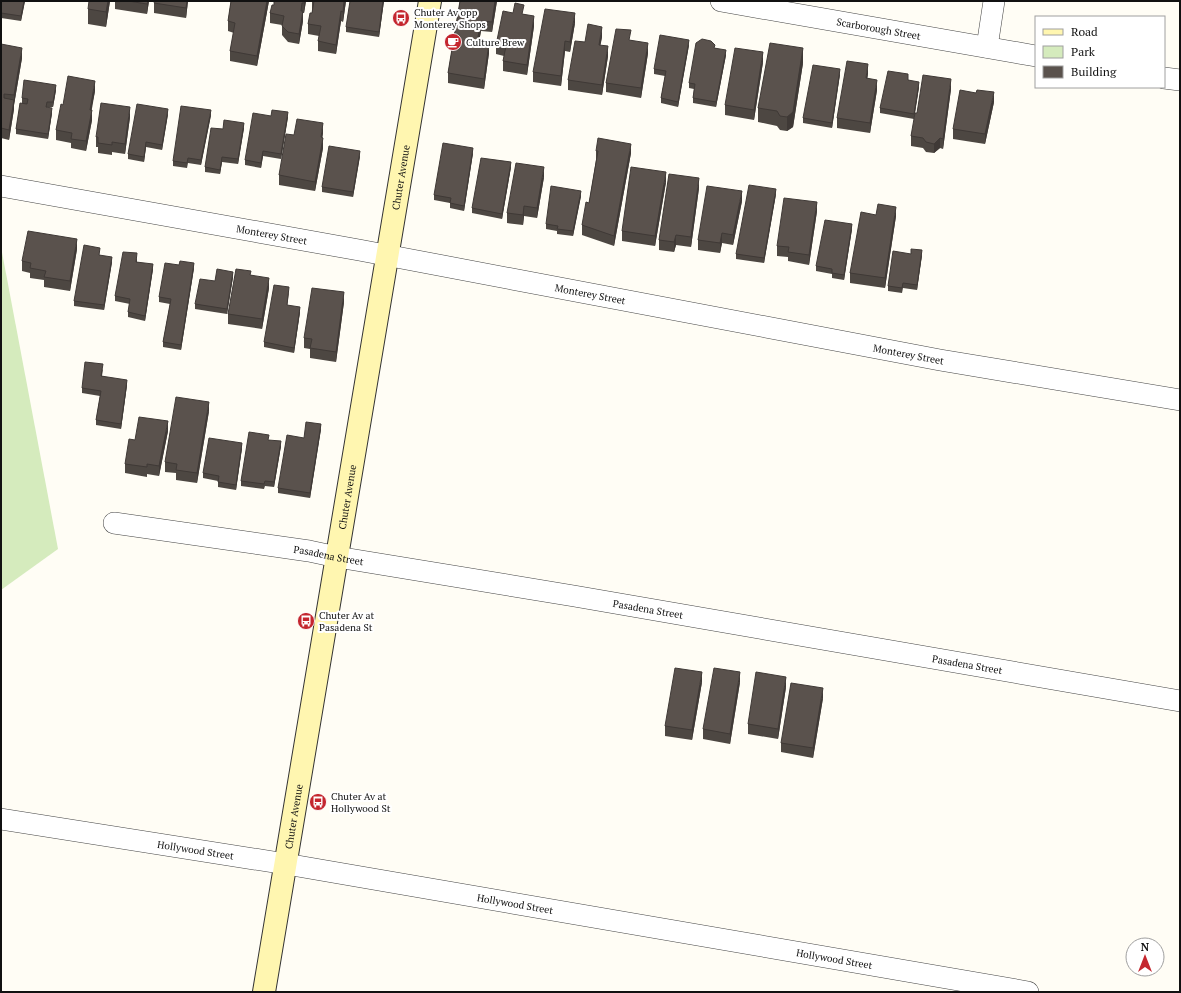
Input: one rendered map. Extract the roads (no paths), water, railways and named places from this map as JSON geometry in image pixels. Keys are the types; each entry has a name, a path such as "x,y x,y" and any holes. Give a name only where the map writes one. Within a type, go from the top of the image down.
{"main road":[{"name":"Chuter Avenue","path":"264,992 430,1"}],"street":[{"name":"Scarborough Street","path":"721,1 1035,56"},
{"path":"987,47 994,1"},
{"path":"1165,78 1180,80"},
{"name":"Monterey Street","path":"1,186 387,255 940,360 1180,400"},
{"name":"Pasadena Street","path":"114,524 309,551 337,557 566,594 1180,701"},
{"name":"Hollywood Street","path":"1,819 286,864 1028,992"}],"place":[{"name":"Chuter Av opp Monterey Shops","path":"401,18"},
{"name":"Culture Brew","path":"453,42"},
{"name":"Chuter Av at Pasadena St","path":"306,621"},
{"name":"Chuter Av at Hollywood St","path":"318,802"}]}
